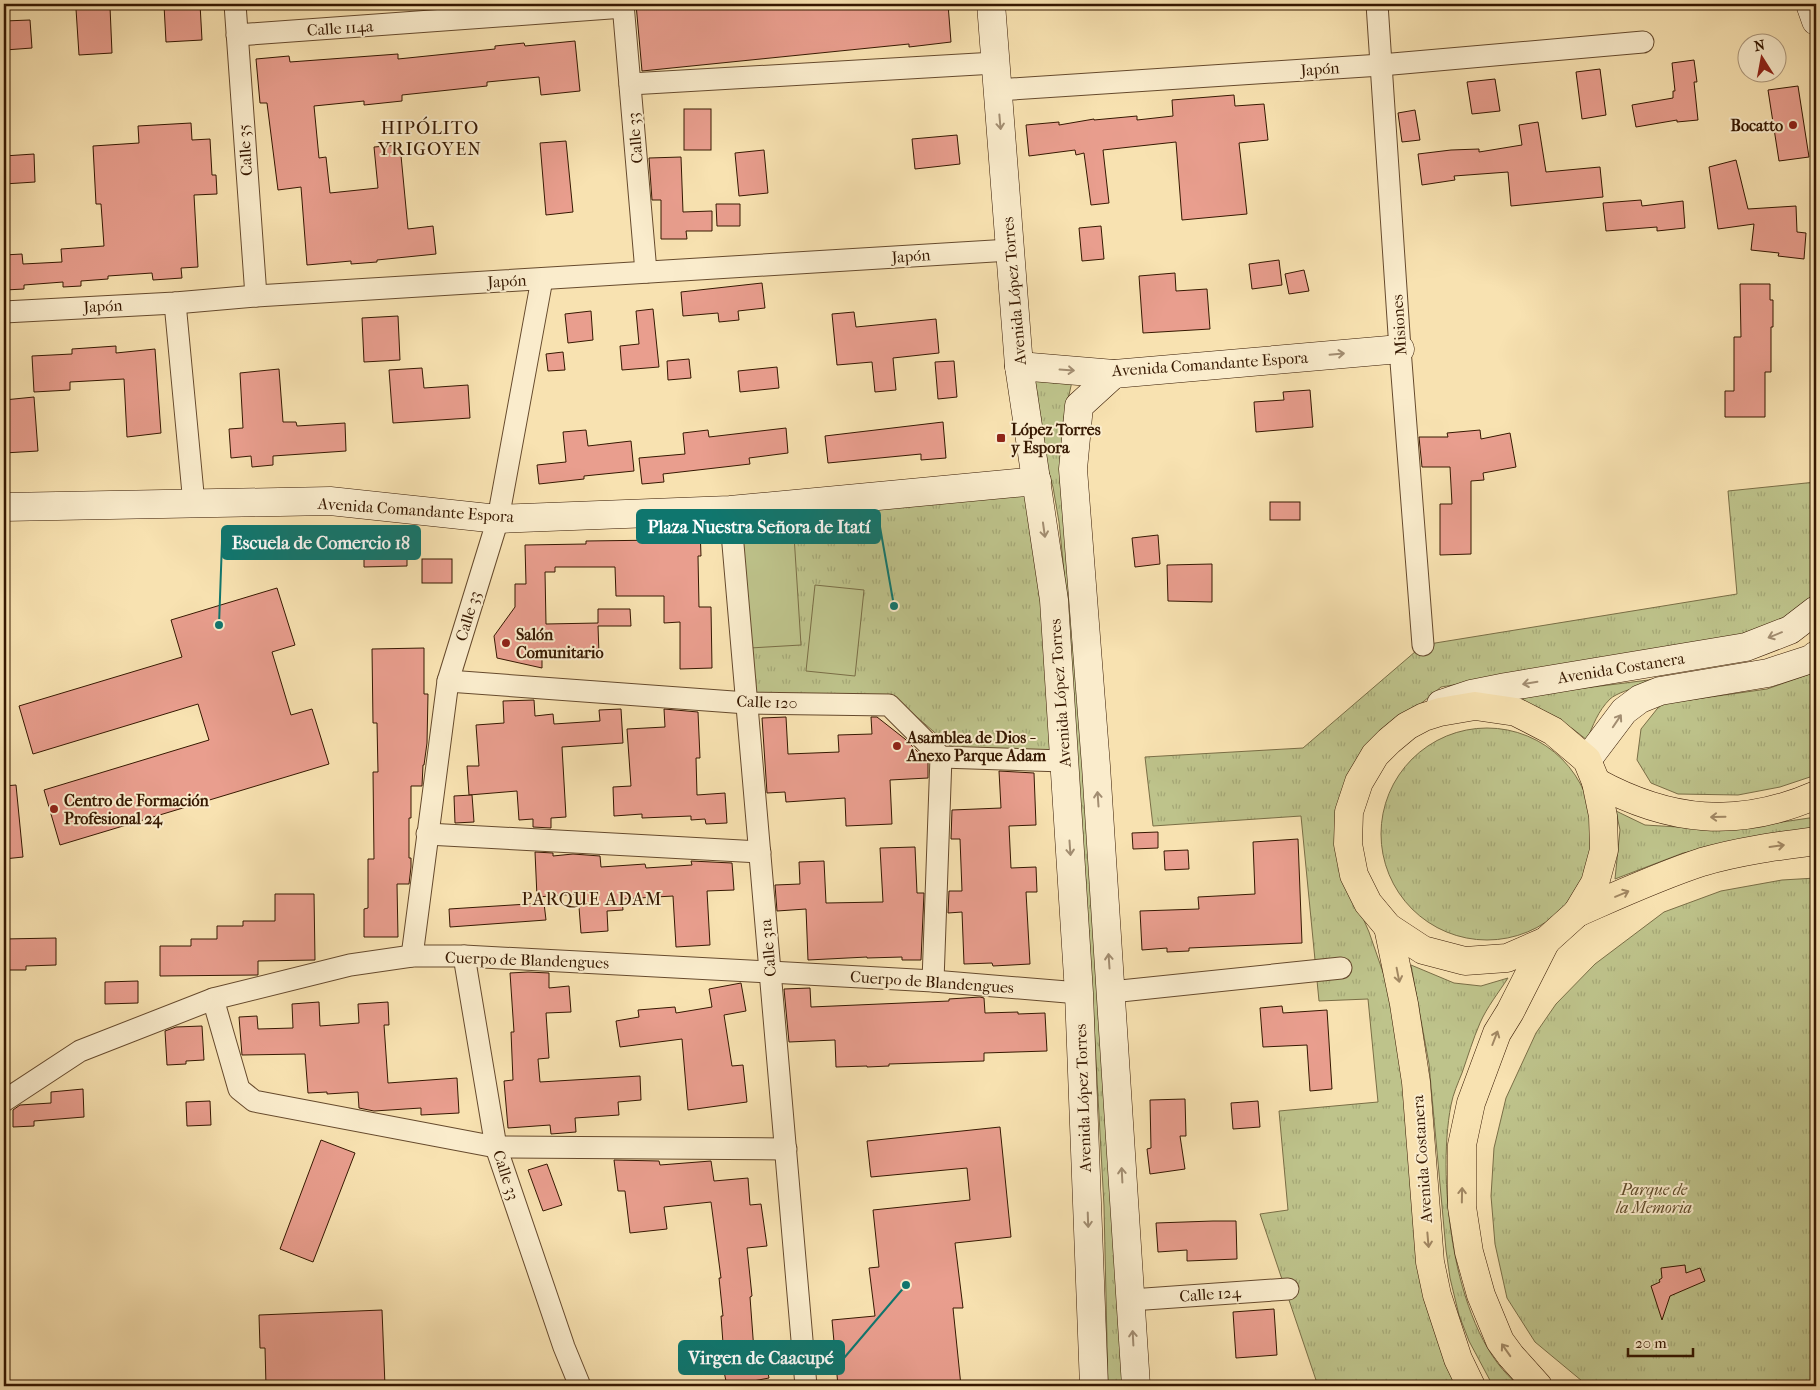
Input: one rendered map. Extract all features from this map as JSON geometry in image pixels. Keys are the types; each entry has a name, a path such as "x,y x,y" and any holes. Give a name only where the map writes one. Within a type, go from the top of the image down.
{"main road":[{"name":"Avenida López Torres","path":"991,4 1019,366 1054,600 1079,993 1094,1386"},
{"path":"1810,4 1816,21"},
{"name":"Avenida Comandante Espora","path":"1019,366 1114,374 1400,349"},
{"name":"Avenida López Torres","path":"1114,374 1079,406 1073,469 1096,766 1136,1386"},
{"name":"Avenida Comandante Espora","path":"4,507 330,501 498,519 730,510 1037,481"},
{"name":"Avenida Costanera","path":"1424,718 1434,706 1470,694 1746,647 1790,630 1816,610"},
{"name":"Avenida Costanera","path":"1591,771 1624,711 1640,699 1660,691 1768,674 1811,659 1816,655"},
{"path":"1591,771 1603,816 1604,850 1594,883 1577,913 1546,941 1507,958 1464,961 1424,950 1388,927 1368,903 1354,875 1348,844 1350,812 1359,782 1375,755 1407,726 1440,712 1475,706 1516,712 1553,731 1591,771 1620,795 1646,806 1674,812 1716,817 1755,814 1794,805 1816,795"},
{"path":"1577,913 1649,882 1701,863 1766,848 1816,841"},
{"name":"Avenida Costanera","path":"1388,927 1404,1004 1416,1082 1430,1262 1437,1295 1458,1359 1471,1386"},
{"path":"1538,1386 1500,1341 1480,1295 1469,1252 1462,1207 1462,1145 1471,1103 1497,1033 1510,1012 1546,941"}],"street":[{"name":"Calle 35","path":"235,4 256,296"},
{"name":"Misiones","path":"1378,4 1400,349 1422,646"},
{"name":"Calle 114a","path":"237,35 624,5"},
{"name":"Calle 33","path":"624,5 646,272"},
{"name":"Japón","path":"997,90 1382,65 1643,42"},
{"path":"630,84 995,63"},
{"name":"Japón","path":"4,312 175,303 256,296 1010,250"},
{"name":"Calle 33","path":"412,956 448,681 498,519 542,279"},
{"path":"175,303 194,504"},
{"name":"Calle 31a","path":"730,510 806,1386"},
{"name":"Calle 120","path":"448,681 747,703 889,705 941,757"},
{"path":"933,981 941,757 1064,761"},
{"path":"428,834 760,852"},
{"name":"Cuerpo de Blandengues","path":"4,1101 80,1051 213,999 350,965 412,956 464,956 933,981 1079,993"},
{"name":"Calle 33","path":"464,956 496,1147 564,1346 580,1386"},
{"path":"1111,992 1342,968"},
{"path":"213,999 239,1089 254,1101 496,1147 786,1149"},
{"name":"Calle 124","path":"1131,1300 1288,1289"}],"green space":[{"path":"1025,373 1073,377 1063,422 1063,451 1124,1386 1108,1386 1104,1206 1067,601 1059,522 1053,487 1042,450"},
{"path":"1816,482 1816,601 1750,637 1441,687 1372,744 1351,786 1353,895 1369,932 1395,1007 1460,1386 1318,1386 1260,1214 1288,1210 1279,1111 1378,1102 1368,999 1319,1001 1301,816 1153,826 1145,757 1303,748 1423,645 1737,594 1728,491"},
{"path":"1029,491 1060,751 957,752 894,697 753,695 738,517"},
{"path":"793,520 801,645 750,648 742,523"},
{"path":"815,585 864,590 855,676 806,671"},
{"path":"1816,670 1816,775 1780,787 1738,795 1678,794 1651,783 1637,760 1641,729 1661,704 1767,689 1810,674"},
{"path":"1688,675 1647,684 1616,695 1602,708 1587,740 1537,707 1506,698"},
{"path":"1487,728 1518,733 1546,746 1562,759 1575,775 1588,803 1593,834 1588,865 1575,893 1562,909 1546,922 1518,935 1487,940 1456,935 1428,922 1412,909 1399,893 1386,865 1381,834 1386,803 1399,775 1412,759 1428,746 1456,733"},
{"path":"1616,811 1645,825 1728,830 1816,817 1816,831 1796,832 1683,853 1615,879 1620,830"},
{"name":"Parque de la Memoria","path":"1816,878 1816,1386 1588,1386 1535,1342 1507,1298 1495,1244 1491,1196 1494,1148 1506,1098 1536,1033 1556,1004 1595,964 1664,912 1721,891 1782,880"},
{"path":"1411,965 1454,983 1481,986 1508,978 1480,1023 1453,1097 1447,1137 1446,1174 1455,1256 1465,1296 1479,1332 1497,1363 1520,1386 1493,1386 1469,1341 1459,1315 1450,1278 1446,1250 1429,1064"}],"building":[{"path":"200,4 202,40 166,42 164,5"},
{"path":"636,4 948,4 951,42 909,47 909,44 642,71"},
{"path":"110,7 112,53 79,55 76,9"},
{"path":"30,20 32,48 5,50 4,21"},
{"path":"575,41 580,91 541,95 539,77 487,82 487,86 402,95 402,101 364,105 364,101 314,106 319,158 326,157 330,193 378,188 374,147 400,145 408,229 433,226 436,254 377,260 377,262 351,264 351,261 307,265 301,187 278,190 267,103 260,103 256,59 289,56 290,62 398,54 398,59 495,49 495,46 524,43 525,46"},
{"path":"1694,60 1697,82 1694,82 1698,120 1677,122 1677,120 1636,127 1632,105 1673,98 1673,91 1675,91 1672,63"},
{"path":"1600,69 1606,115 1582,119 1576,72"},
{"path":"1495,79 1500,111 1472,114 1467,82"},
{"path":"1798,86 1809,157 1779,161 1768,90"},
{"path":"1234,95 1235,106 1264,104 1268,140 1239,143 1247,214 1182,220 1176,142 1103,150 1109,203 1091,205 1084,153 1076,155 1075,150 1029,156 1026,125 1059,122 1059,125 1094,119 1137,116 1137,120 1173,116 1172,100"},
{"path":"684,109 711,109 711,150 684,150"},
{"path":"1415,110 1420,140 1402,142 1398,113"},
{"path":"1538,122 1546,172 1600,167 1603,197 1511,206 1508,172 1454,176 1455,180 1422,185 1418,154 1479,149 1479,152 1522,145 1519,125"},
{"path":"191,123 192,140 210,139 212,175 216,175 217,194 194,195 198,267 181,268 182,278 153,280 152,273 108,276 108,279 81,281 81,286 63,287 63,282 24,285 24,289 5,290 4,255 22,254 23,264 62,262 61,249 104,246 101,204 96,204 93,146 139,143 138,126"},
{"path":"957,135 960,164 915,169 912,139"},
{"path":"566,141 573,212 546,215 540,143"},
{"path":"764,150 768,193 739,196 735,153"},
{"path":"34,154 35,182 4,184 4,156"},
{"path":"681,157 683,212 712,211 712,231 686,231 687,239 661,239 661,200 652,200 649,158"},
{"path":"1736,160 1748,209 1796,206 1797,232 1806,233 1804,259 1778,256 1779,253 1751,250 1754,224 1718,229 1709,167"},
{"path":"1641,200 1642,206 1683,201 1685,228 1657,231 1657,227 1606,231 1603,203"},
{"path":"716,204 740,204 740,226 717,226"},
{"path":"1101,226 1104,259 1082,261 1079,228"},
{"path":"1279,260 1282,285 1252,289 1249,264"},
{"path":"1304,270 1309,291 1289,294 1285,274"},
{"path":"1175,273 1176,291 1207,289 1210,329 1143,333 1139,276"},
{"path":"762,283 765,308 738,311 739,320 719,322 718,313 683,316 681,292"},
{"path":"1740,284 1770,284 1770,300 1773,300 1773,327 1771,327 1771,372 1765,372 1765,417 1725,417 1725,391 1734,391 1734,337 1741,337"},
{"path":"653,309 659,367 622,370 620,346 639,344 636,311"},
{"path":"591,311 593,340 568,343 565,314"},
{"path":"854,312 856,327 936,319 939,353 893,358 896,390 875,392 872,362 837,365 832,314"},
{"path":"398,316 400,360 364,362 362,318"},
{"path":"116,346 116,353 155,349 161,433 127,437 124,379 70,382 70,390 34,392 32,356 72,354 72,349"},
{"path":"563,352 565,370 548,371 546,354"},
{"path":"689,359 691,378 668,380 667,361"},
{"path":"954,361 957,397 938,399 935,362"},
{"path":"777,367 779,388 740,392 738,371"},
{"path":"422,368 424,388 468,385 470,418 393,423 389,370"},
{"path":"279,369 283,422 296,422 297,426 345,423 346,451 273,456 273,465 252,467 251,456 231,458 229,429 243,428 240,373"},
{"path":"1310,390 1313,427 1256,432 1254,402 1284,400 1283,392"},
{"path":"34,397 38,451 4,453 4,400"},
{"path":"943,422 946,458 921,460 921,454 828,463 825,436"},
{"path":"786,428 788,453 749,458 750,464 663,474 664,482 642,484 639,458 685,454 683,433 708,430 709,437"},
{"path":"586,430 588,446 631,441 634,471 584,476 584,479 539,484 537,465 566,462 563,432"},
{"path":"1480,430 1481,439 1510,433 1516,467 1483,473 1484,480 1471,481 1471,554 1440,555 1440,504 1452,504 1450,467 1422,467 1419,437 1448,437 1447,433"},
{"path":"1270,502 1300,502 1300,520 1270,520"},
{"path":"700,527 701,556 698,556 699,607 711,607 712,668 680,669 680,622 664,623 664,596 616,596 615,567 555,567 555,572 545,572 546,624 598,623 598,609 630,609 631,626 598,626 599,654 542,655 542,668 497,658 494,636 515,607 515,584 526,584 525,545 586,544 586,541 663,540 663,528"},
{"path":"1158,535 1160,564 1135,567 1132,538"},
{"path":"407,544 407,566 364,567 364,545"},
{"path":"422,559 452,559 452,583 422,583"},
{"path":"1212,564 1212,602 1168,601 1167,565"},
{"path":"277,588 295,645 272,652 291,715 312,709 329,764 60,845 44,790 209,740 198,704 33,754 19,706 182,657 171,620"},
{"path":"424,648 424,694 428,694 427,743 422,786 411,786 409,858 411,858 411,867 409,884 397,884 398,937 364,937 364,909 368,908 368,859 374,859 373,772 378,772 377,723 373,723 372,649"},
{"path":"534,700 535,716 553,714 554,724 600,721 599,710 621,709 623,743 562,747 566,817 551,818 551,828 533,827 533,819 519,820 517,791 469,795 467,766 479,766 476,725 504,723 503,701"},
{"path":"664,709 698,712 700,758 696,758 697,795 725,793 727,823 706,824 705,819 691,820 691,816 642,818 642,814 614,816 613,787 631,786 627,729 665,727"},
{"path":"786,717 788,754 839,752 838,735 872,734 871,717 877,717 905,739 928,762 928,778 890,780 892,824 846,826 845,798 786,802 785,792 767,793 762,718"},
{"path":"999,771 1034,773 1036,825 1009,826 1011,868 1036,867 1037,892 1026,892 1030,964 993,966 992,963 964,964 962,912 948,913 949,891 962,891 960,839 951,839 952,810 1001,808"},
{"path":"16,785 23,857 4,859 4,786"},
{"path":"472,795 474,822 455,823 454,796"},
{"path":"1158,832 1158,848 1133,849 1132,833"},
{"path":"1298,839 1302,943 1189,948 1189,951 1167,952 1167,948 1142,950 1140,911 1199,909 1198,897 1255,894 1253,842"},
{"path":"915,847 917,893 924,893 921,960 902,960 902,957 867,957 808,960 806,909 777,911 775,885 800,884 799,862 824,861 826,903 883,902 880,848"},
{"path":"1188,850 1189,869 1165,870 1164,851"},
{"path":"535,852 553,853 553,856 573,854 600,856 601,867 645,864 646,868 692,865 691,861 732,863 734,890 707,891 710,945 676,947 673,896 622,899 623,910 607,911 608,931 581,933 578,894 537,897"},
{"path":"275,894 314,894 315,960 258,961 258,975 160,976 160,946 191,946 191,939 217,939 217,926 243,926 243,921 275,921"},
{"path":"544,903 546,920 450,927 449,909"},
{"path":"56,938 56,965 26,966 26,970 5,970 4,939"},
{"path":"510,973 549,973 549,988 569,986 571,1012 546,1013 549,1058 538,1059 540,1082 640,1076 641,1100 618,1102 619,1115 575,1118 576,1132 551,1134 550,1125 508,1128 504,1081 513,1080 511,1032 514,1032"},
{"path":"138,981 138,1003 105,1004 105,982"},
{"path":"741,983 746,1011 724,1015 732,1066 743,1065 747,1102 688,1110 682,1039 620,1047 616,1021 639,1017 638,1010 675,1007 676,1013 712,1007 709,989"},
{"path":"810,988 811,1007 949,1001 949,999 980,997 984,998 985,1013 1045,1013 1047,1051 984,1053 984,1061 836,1067 835,1040 789,1042 784,989"},
{"path":"319,1002 320,1026 359,1023 358,1004 388,1002 389,1025 384,1025 388,1083 457,1078 459,1113 421,1115 421,1108 374,1111 359,1108 358,1092 308,1093 305,1054 242,1055 239,1017 257,1016 258,1029 293,1028 292,1004"},
{"path":"1282,1006 1283,1013 1327,1010 1332,1089 1310,1091 1307,1045 1263,1047 1260,1008"},
{"path":"202,1026 204,1060 186,1061 186,1064 167,1065 165,1031 176,1027"},
{"path":"83,1089 84,1117 34,1121 34,1126 13,1127 13,1110 20,1105 51,1103 51,1092"},
{"path":"1185,1099 1186,1136 1180,1136 1185,1169 1150,1174 1147,1149 1151,1148 1150,1100"},
{"path":"210,1101 211,1125 187,1126 186,1102"},
{"path":"1258,1101 1260,1127 1233,1129 1231,1103"},
{"path":"1000,1127 1011,1237 955,1243 963,1308 953,1308 961,1386 838,1386 832,1320 875,1316 869,1268 879,1267 873,1210 970,1200 967,1168 871,1177 867,1141"},
{"path":"321,1140 355,1153 313,1262 280,1249"},
{"path":"614,1160 659,1161 660,1165 711,1161 714,1181 748,1178 750,1205 761,1204 767,1246 747,1248 752,1296 750,1297 754,1351 763,1349 769,1378 727,1386 721,1357 724,1357 721,1316 723,1316 719,1278 721,1278 711,1202 664,1207 667,1229 630,1233 625,1191 618,1191"},
{"path":"547,1164 562,1205 543,1211 528,1170"},
{"path":"1236,1221 1237,1259 1187,1261 1187,1250 1158,1252 1156,1223"},
{"path":"1685,1265 1686,1273 1700,1268 1705,1281 1670,1296 1662,1320 1651,1286 1660,1282 1659,1280 1662,1278 1661,1268"},
{"path":"1274,1309 1277,1355 1236,1358 1233,1312"},
{"path":"382,1310 385,1386 266,1386 265,1348 260,1348 259,1315"}],"place":[{"name":"Bocatto","path":"1793,125"},
{"name":"López Torres y Espora","path":"1001,438"},
{"name":"Plaza Nuestra Señora de Itatí","path":"894,606"},
{"name":"Escuela de Comercio 18","path":"219,625"},
{"name":"Salón Comunitario","path":"506,643"},
{"name":"Asamblea de Dios - Anexo Parque Adam","path":"897,746"},
{"name":"Centro de Formación Profesional 24","path":"54,809"},
{"name":"Virgen de Caacupé","path":"906,1285"}],"district":[{"name":"HIPÓLITO YRIGOYEN","path":"430,138"},
{"name":"PARQUE ADAM","path":"592,899"}]}
